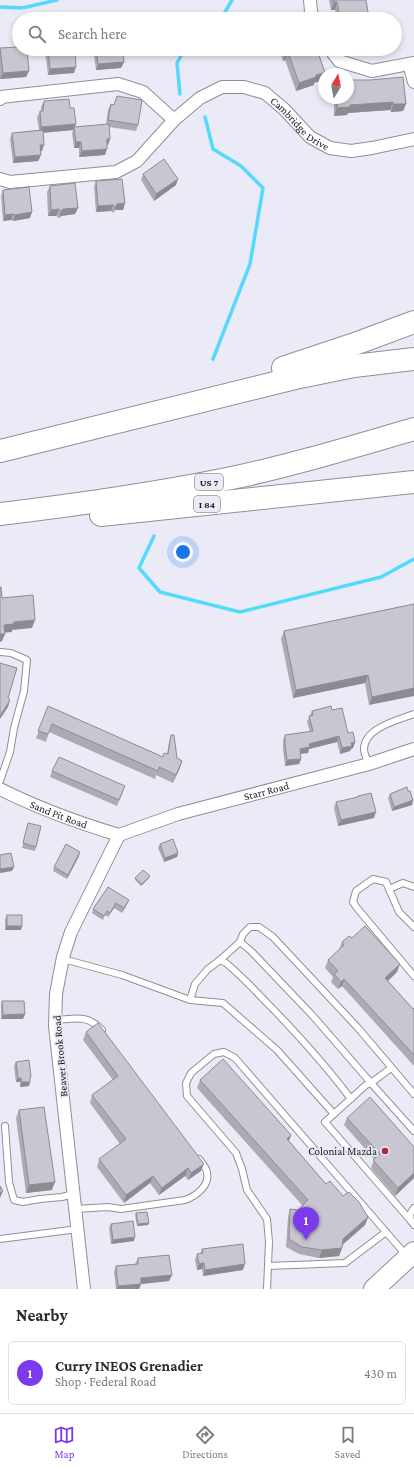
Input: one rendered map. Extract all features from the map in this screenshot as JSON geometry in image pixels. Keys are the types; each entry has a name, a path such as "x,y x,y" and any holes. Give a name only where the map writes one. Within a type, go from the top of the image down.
{"highway":[{"path":"78,431 295,364 414,322"},
{"path":"0,451 315,374 354,366 414,359"},
{"name":"US 7","path":"0,514 114,499 228,479 414,429"},
{"name":"I 84","path":"0,526 414,482"}],"main road":[{"path":"374,1289 411,1255"}],"street":[{"path":"310,0 312,12"},
{"path":"336,56 340,61 372,71 412,63 414,82"},
{"path":"0,99 2,97 118,84 143,92 174,120"},
{"name":"Cambridge Drive","path":"0,179 10,182 116,172 137,161 174,120 200,98 222,87 244,87 265,93 284,109 310,137 330,148 351,152 414,139"},
{"name":"Starr Road","path":"119,835 178,814 368,764 414,749"},
{"name":"Sand Pit Road","path":"0,789 89,826 119,835"},
{"name":"Beaver Brook Road","path":"84,1289 55,1020 56,994 63,958 71,932 119,835"}],"lane":[{"path":"0,652 11,653 27,660 24,691 14,728 10,752 0,781"},
{"path":"368,764 364,749 366,739 378,728 414,714"},
{"path":"414,927 399,912 386,882 373,879 356,891 353,902 414,976"},
{"path":"389,889 403,883 414,887"},
{"path":"190,1000 195,984 208,969 240,942 243,934 250,927 259,928 273,937 358,1028 414,1094"},
{"path":"240,942 251,951 313,1016 414,1131"},
{"path":"63,958 122,975 190,1000 223,1003 277,1050 334,1114"},
{"path":"220,960 233,969 287,1024 334,1076 351,1098"},
{"path":"55,1020 86,1019 92,1021 104,1033"},
{"path":"267,1289 267,1219 247,1190 236,1153 187,1096 186,1083 191,1073 214,1054 224,1052 235,1058 386,1232 411,1255"},
{"path":"391,1068 366,1085 325,1122 412,1223"},
{"path":"5,1126 8,1182 14,1200 23,1202 74,1194"},
{"path":"76,1209 121,1209 185,1200 193,1197 203,1187 208,1174 195,1154"},
{"path":"412,1223 410,1214 414,1208"},
{"path":"0,1239 78,1229"},
{"path":"268,1266 345,1263 386,1232"}],"building":[{"path":"333,0 366,0 368,12 339,12 337,2 334,2"},
{"path":"12,47 12,56 28,56 29,71 3,73 0,48"},
{"path":"49,56 75,56 76,67 50,69"},
{"path":"97,56 124,56 124,62 98,64"},
{"path":"289,56 319,56 323,68 318,68 318,75 316,75 316,77 299,83"},
{"path":"403,77 406,104 393,104 393,102 350,105 350,107 337,108 337,104 354,104 354,80"},
{"path":"117,96 142,100 138,125 108,120 111,104 114,105"},
{"path":"69,99 70,108 74,108 76,124 41,127 40,111 43,111 44,101"},
{"path":"109,124 110,139 107,139 107,149 82,151 81,142 76,142 74,127"},
{"path":"43,130 44,145 40,145 41,155 15,157 12,133"},
{"path":"164,159 178,179 156,194 143,174"},
{"path":"122,179 125,203 117,204 116,207 113,205 98,206 96,181"},
{"path":"75,183 78,208 63,209 61,212 59,209 51,210 50,186"},
{"path":"29,187 32,212 5,215 3,190"},
{"path":"0,587 2,598 33,595 35,620 14,622 14,624 4,625 5,634 0,634"},
{"path":"414,604 414,688 372,697 368,675 296,690 284,631"},
{"path":"0,663 17,668 8,698 10,700 0,716"},
{"path":"48,706 163,757 164,753 168,754 171,735 174,735 177,758 182,761 176,775 159,767 158,771 52,724 48,734 38,731"},
{"path":"331,706 332,710 342,708 348,733 353,732 355,742 351,743 352,746 342,748 339,736 309,744 310,747 300,749 301,759 287,760 285,735 313,731 309,716 313,715 312,711"},
{"path":"59,757 125,786 119,800 52,771"},
{"path":"407,787 413,800 394,807 390,794"},
{"path":"371,793 376,812 341,820 336,802"},
{"path":"28,823 41,826 36,847 23,843"},
{"path":"173,839 178,853 165,858 160,844"},
{"path":"66,844 80,852 68,875 54,867"},
{"path":"11,853 14,867 0,869 0,855"},
{"path":"143,870 150,876 142,884 135,878"},
{"path":"108,887 129,900 124,908 116,903 110,913 107,911 104,916 93,909"},
{"path":"7,915 22,915 22,926 7,926"},
{"path":"365,926 400,964 385,978 413,1009 414,1008 414,1055 344,979 341,982 334,974 338,971 328,960 344,945 342,942 349,936 352,938"},
{"path":"2,1001 24,1001 25,1014 3,1015"},
{"path":"98,1023 204,1164 191,1173 188,1168 162,1188 153,1176 126,1195 99,1159 126,1139 92,1095 118,1076 86,1032"},
{"path":"223,1059 291,1135 287,1139 326,1184 330,1181 343,1196 349,1192 359,1202 368,1217 343,1239 342,1248 322,1250 302,1247 289,1239 290,1209 298,1210 308,1200 200,1080"},
{"path":"29,1060 31,1077 30,1082 22,1082 21,1078 18,1078 16,1062"},
{"path":"370,1097 414,1147 414,1173 398,1188 373,1160 380,1154 347,1118"},
{"path":"44,1107 55,1182 29,1185 19,1110"},
{"path":"0,1186 3,1191 0,1193"},
{"path":"147,1212 149,1223 138,1224 136,1213"},
{"path":"133,1221 135,1237 113,1240 111,1224"},
{"path":"243,1244 245,1264 205,1270 204,1263 199,1264 197,1254 203,1253 202,1249"},
{"path":"169,1255 172,1275 141,1278 141,1284 118,1286 116,1266 138,1264 138,1258"}],"waterway":[{"path":"0,7 22,8 57,0"},
{"path":"225,12 232,0"},
{"path":"180,94 177,63 181,56"},
{"path":"205,117 213,149 241,166 263,188 250,264 213,359"},
{"path":"154,536 139,568 160,592 240,612 381,577 414,559"}],"place":[{"name":"Colonial Mazda","path":"385,1151"},
{"name":"Curry INEOS Grenadier","path":"306,1240"}]}
